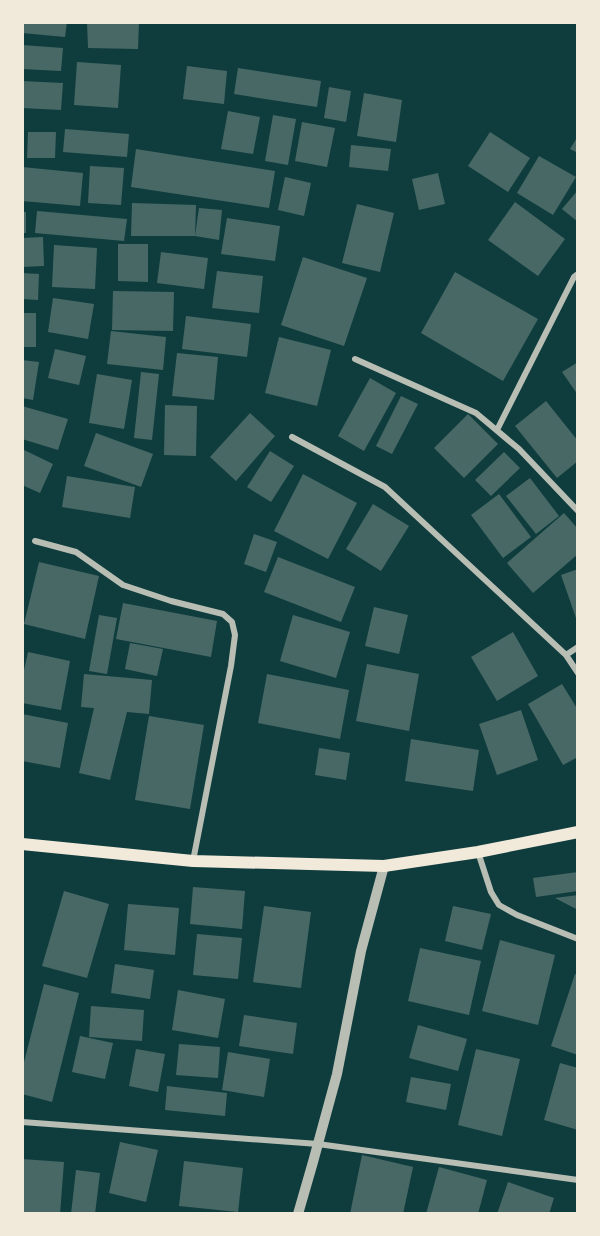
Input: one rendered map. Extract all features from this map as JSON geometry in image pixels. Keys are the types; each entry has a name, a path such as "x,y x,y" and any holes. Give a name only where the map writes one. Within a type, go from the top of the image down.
{"main road":[{"path":"22,844 193,861 384,866 478,852 578,832"}],"street":[{"path":"497,430 574,277 578,274"},
{"path":"355,359 476,412 519,449 578,511"},
{"path":"292,436 385,487 566,655 578,673"},
{"path":"34,542 76,552 123,585 171,601 223,614 232,622 235,635 231,666 193,861"},
{"path":"566,655 578,647"},
{"path":"478,852 491,892 499,905 517,915 578,939"},
{"path":"298,1214 337,1074 361,951 384,866"},
{"path":"22,1122 318,1144 578,1180"}],"building":[{"path":"22,22 67,22 65,37 22,33"},
{"path":"87,22 139,22 138,49 88,48"},
{"path":"22,45 63,48 61,71 22,69"},
{"path":"77,62 121,65 118,108 74,105"},
{"path":"187,66 227,71 224,104 183,99"},
{"path":"238,68 321,81 317,107 234,94"},
{"path":"22,81 63,83 61,110 22,108"},
{"path":"329,87 351,91 346,122 324,118"},
{"path":"364,93 402,100 396,142 357,136"},
{"path":"228,111 260,117 253,154 221,149"},
{"path":"273,115 296,119 288,165 265,161"},
{"path":"302,122 335,128 327,167 295,161"},
{"path":"65,129 129,134 127,157 63,152"},
{"path":"28,132 56,132 55,158 27,158"},
{"path":"490,132 530,158 508,192 468,166"},
{"path":"578,136 578,153 570,149"},
{"path":"351,145 391,149 388,171 349,167"},
{"path":"136,149 275,171 269,208 131,187"},
{"path":"539,156 576,177 553,215 517,193"},
{"path":"90,166 124,168 121,205 88,203"},
{"path":"22,167 83,173 80,206 22,201"},
{"path":"438,173 445,204 419,210 412,179"},
{"path":"285,177 311,183 304,216 278,210"},
{"path":"578,190 578,222 562,209"},
{"path":"515,202 565,239 538,276 488,240"},
{"path":"132,203 196,205 195,236 131,236"},
{"path":"357,204 394,213 380,272 342,263"},
{"path":"199,208 222,210 219,240 195,236"},
{"path":"37,211 127,219 124,241 35,233"},
{"path":"22,212 26,212 26,233 22,233"},
{"path":"227,218 280,226 275,261 221,254"},
{"path":"43,237 44,266 22,267 22,238"},
{"path":"118,244 148,244 148,282 118,281"},
{"path":"54,245 97,248 95,289 52,287"},
{"path":"161,252 208,258 204,289 157,283"},
{"path":"303,257 367,278 344,346 281,325"},
{"path":"217,271 263,276 259,313 212,308"},
{"path":"455,272 538,319 503,381 421,333"},
{"path":"22,273 39,274 38,300 22,299"},
{"path":"113,291 174,292 173,331 112,330"},
{"path":"53,298 94,304 88,339 48,332"},
{"path":"22,313 36,313 36,347 22,347"},
{"path":"186,316 251,324 247,357 182,349"},
{"path":"111,331 166,337 163,370 107,364"},
{"path":"279,337 331,350 317,406 265,393"},
{"path":"55,349 86,356 79,385 48,378"},
{"path":"177,353 218,357 214,400 172,396"},
{"path":"22,360 39,362 33,400 22,398"},
{"path":"578,362 578,395 562,372"},
{"path":"141,372 159,374 152,440 134,438"},
{"path":"97,374 132,380 124,429 89,423"},
{"path":"370,378 396,393 364,451 338,436"},
{"path":"401,396 418,404 392,454 376,446"},
{"path":"546,401 578,441 578,461 557,478 515,426"},
{"path":"165,405 197,406 196,456 164,455"},
{"path":"22,406 68,419 58,450 22,439"},
{"path":"250,413 275,436 236,481 210,457"},
{"path":"468,414 498,444 464,478 434,448"},
{"path":"96,433 153,454 141,487 84,466"},
{"path":"22,449 53,464 40,493 22,485"},
{"path":"270,451 294,466 271,502 247,487"},
{"path":"504,452 520,468 491,496 475,480"},
{"path":"303,474 357,503 328,559 274,531"},
{"path":"67,476 135,487 130,518 62,507"},
{"path":"530,478 559,516 536,534 506,496"},
{"path":"499,494 531,537 503,558 471,515"},
{"path":"373,504 409,526 381,571 346,549"},
{"path":"564,513 578,529 578,554 533,593 507,563"},
{"path":"254,534 277,542 266,572 244,564"},
{"path":"278,557 355,587 341,622 264,592"},
{"path":"39,562 99,576 85,639 24,624"},
{"path":"578,569 578,621 577,621 561,575"},
{"path":"123,603 217,621 211,657 116,639"},
{"path":"374,607 408,615 399,654 365,646"},
{"path":"99,615 117,618 107,674 89,671"},
{"path":"293,615 350,632 336,678 280,661"},
{"path":"513,632 538,676 497,701 471,657"},
{"path":"130,643 163,649 157,676 125,669"},
{"path":"28,652 70,661 61,710 22,703 22,679"},
{"path":"367,664 419,674 409,731 356,721"},
{"path":"84,674 152,680 149,714 127,712 110,780 79,773 94,708 81,707"},
{"path":"267,674 349,690 340,739 258,723"},
{"path":"562,684 578,710 578,757 563,765 528,704"},
{"path":"521,710 538,760 497,775 479,724"},
{"path":"22,714 68,723 60,768 22,761"},
{"path":"149,716 204,725 190,809 135,800"},
{"path":"411,739 479,750 473,791 405,781"},
{"path":"319,748 350,753 346,780 315,775"},
{"path":"578,872 578,891 536,897 533,878"},
{"path":"193,887 245,891 242,929 190,924"},
{"path":"64,891 109,904 87,978 42,966"},
{"path":"578,895 578,910 555,898"},
{"path":"128,904 179,908 175,955 124,950"},
{"path":"264,906 311,912 301,988 253,982"},
{"path":"453,906 491,914 482,950 445,941"},
{"path":"197,934 242,938 238,979 193,975"},
{"path":"500,940 555,955 538,1025 482,1011"},
{"path":"420,948 481,961 469,1015 408,1001"},
{"path":"115,964 154,970 150,999 111,993"},
{"path":"575,974 578,975 578,1055 551,1046"},
{"path":"44,984 79,993 52,1102 22,1094 22,1070"},
{"path":"178,990 225,999 218,1038 172,1030"},
{"path":"91,1006 144,1010 142,1041 89,1037"},
{"path":"244,1015 297,1023 293,1054 239,1046"},
{"path":"418,1025 467,1039 458,1071 409,1058"},
{"path":"80,1036 113,1043 105,1079 72,1072"},
{"path":"179,1044 220,1047 218,1078 176,1075"},
{"path":"136,1049 165,1054 158,1092 129,1086"},
{"path":"476,1049 520,1059 502,1136 458,1125"},
{"path":"228,1052 270,1059 264,1097 222,1090"},
{"path":"560,1063 578,1068 578,1130 544,1120"},
{"path":"411,1077 451,1084 446,1110 406,1102"},
{"path":"167,1086 227,1093 225,1116 165,1110"},
{"path":"120,1142 158,1150 146,1202 109,1193"},
{"path":"362,1155 413,1167 403,1214 350,1214"},
{"path":"22,1159 64,1162 60,1214 22,1214"},
{"path":"184,1161 243,1168 238,1212 179,1206"},
{"path":"439,1167 487,1180 478,1214 426,1214"},
{"path":"76,1170 100,1173 95,1214 71,1214"},
{"path":"508,1182 554,1198 549,1214 497,1214"}]}
